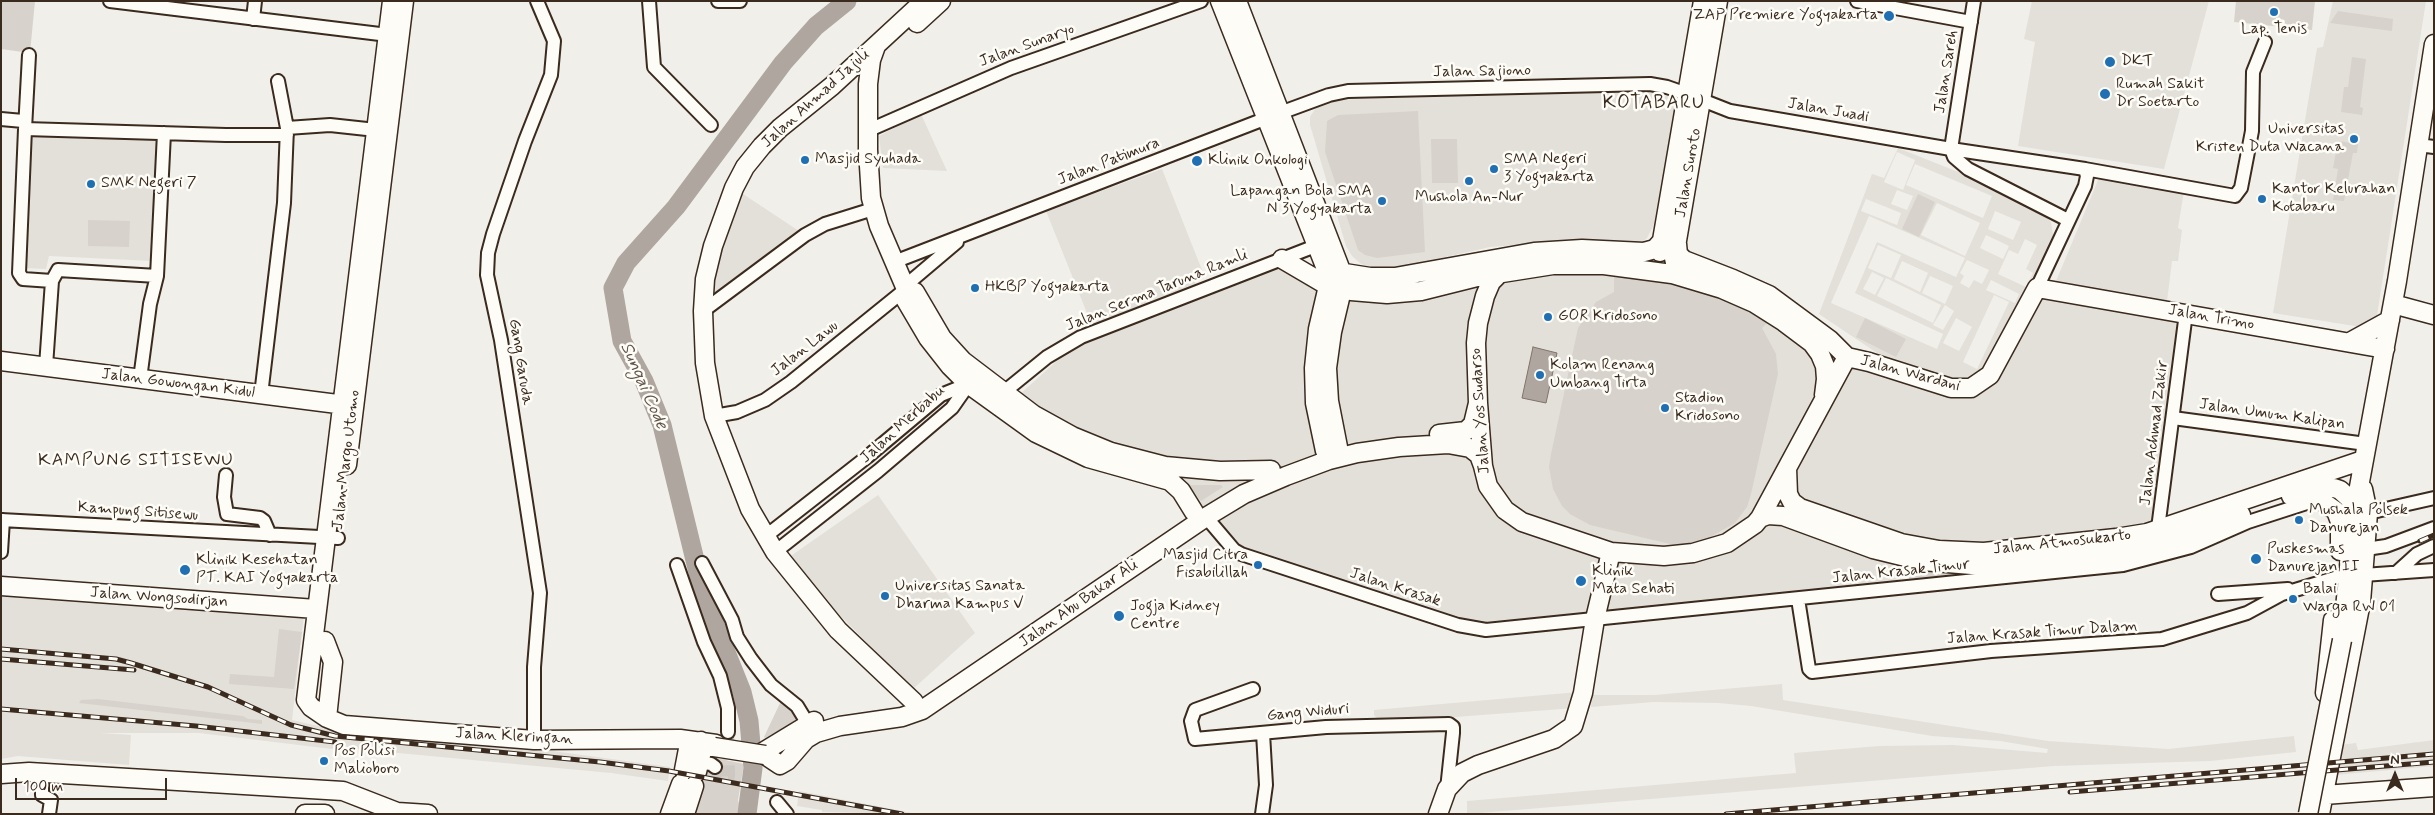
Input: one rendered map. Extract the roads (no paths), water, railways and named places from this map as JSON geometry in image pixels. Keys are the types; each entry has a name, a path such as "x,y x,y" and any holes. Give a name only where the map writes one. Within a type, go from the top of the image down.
{"main road":[{"name":"Jalan Margo Utomo","path":"392,1 394,36"},
{"name":"Jalan Margo Utomo","path":"321,714 327,573 394,36 404,1"},
{"path":"870,67 922,8 941,1"},
{"path":"1220,1 1274,116"},
{"path":"1237,1 1274,116 1324,243 1335,280 1331,338 1320,368 1329,401 1331,449"},
{"name":"Jalan Suroto","path":"1694,97 1703,1"},
{"name":"Jalan Suroto","path":"1640,269 1656,261 1669,242 1694,97 1718,1"},
{"name":"Jalan Ahmad Jajuli","path":"914,702 838,630 771,544 750,509 714,416 705,363 703,311 705,279 713,246 734,188 746,167 762,146 780,128 922,8"},
{"path":"2320,814 2318,796 2361,513 2364,460 2397,281 2426,146 2434,44"},
{"path":"876,45 870,67 867,131 870,188 873,209 906,288 915,292 942,338 972,378 998,397 1036,433 1074,452 1118,468 1170,481 1200,514"},
{"name":"Jalan Margo Utomo","path":"378,157 376,130 385,109"},
{"path":"1335,280 1395,277 1515,254 1582,256 1644,252 1669,242 1684,260 1769,295 1830,340 1848,357"},
{"name":"Jalan Suroto","path":"1669,242 1675,264 1681,273 1690,279"},
{"path":"1282,259 1376,294 1404,293 1582,256 1690,279 1754,303 1784,322 1812,344 1820,354 1825,366 1826,387 1822,403"},
{"name":"Jalan Yos Sudarso","path":"1501,272 1488,289 1478,323 1476,343 1483,466 1493,496 1513,517 1545,531 1611,552 1664,556 1704,551 1738,536 1760,518 1848,357"},
{"name":"Jalan Trimo","path":"2037,288 2384,349"},
{"name":"Jalan Wardani","path":"1848,357 1951,388 1971,388 1990,375 2037,288"},
{"path":"2350,342 2391,312 2434,315"},
{"name":"Jalan Gowongan Kidul","path":"1,361 348,406"},
{"path":"998,397 1085,442 1126,457 1188,469 1271,470"},
{"name":"Jalan Abu Bakar Ali","path":"1478,403 1472,424 1462,433 1398,437 1331,449 1271,470 1242,484 1200,514 922,710 897,718 847,725 816,733 806,738 787,761 780,765 776,764 764,753 808,724 820,719 891,709 914,702 1200,514 1279,478 1329,460 1369,451 1399,447 1457,444 1475,451 1483,466"},
{"name":"Jalan Atmosukarto","path":"2157,544 2364,460"},
{"name":"Jalan Atmosukarto","path":"1787,468 1788,494 1796,505 1875,542"},
{"name":"Jalan Atmosukarto","path":"1760,518 1772,515 1782,516 1923,555 1984,566 2116,538 2157,544 2319,488 2340,490 2361,513"},
{"name":"Jalan Atmosukarto","path":"2289,497 2319,500"},
{"path":"2319,500 2332,507 2339,516 2341,538 2334,699"},
{"path":"2308,814 2318,796 2333,743 2326,715 2334,699 2361,602 2366,549 2361,513"},
{"path":"1438,814 1447,789 1456,778 1469,769 1554,739 1573,726 1583,693 1595,619 1611,552"},
{"name":"Jalan Margo Utomo","path":"321,714 308,702 306,695 316,609 327,573"},
{"name":"Jalan Wongsodirjan","path":"1,586 316,609"},
{"name":"Jalan Kleringan","path":"321,714 344,725 534,740 680,739 714,741 764,753"},
{"path":"670,814 691,775 703,747 714,741"},
{"path":"1,774 20,771 348,792 394,813 428,814"},
{"path":"685,814 691,775"},
{"path":"2302,814 2318,796 2434,787"},
{"path":"305,814 325,814"}],"street":[{"path":"110,1 139,3 394,36"},
{"path":"253,19 255,1"},
{"name":"Gang Garuda","path":"534,740 534,667 540,593 500,340 487,275 488,253 493,234 525,141 551,76 554,41 537,1"},
{"path":"649,1 654,67 711,125"},
{"path":"718,1 740,1"},
{"name":"Jalan Sunaryo","path":"867,131 1011,68 1202,1"},
{"path":"1857,1 1971,22"},
{"name":"Jalan Sareh","path":"1951,149 1974,1"},
{"name":"Jalan Juadi","path":"1694,97 1730,111 1951,149 2085,169 2235,196 2241,188 2252,131 2253,72 2265,42"},
{"path":"29,55 24,125 19,273 23,279 52,281"},
{"path":"261,395 284,203 287,131 278,81"},
{"name":"Jalan Sajiono","path":"1274,116 1328,95 1348,91 1650,84 1667,87 1694,97"},
{"name":"Jalan Patimura","path":"894,262 1274,116"},
{"path":"1,119 24,125 164,134 287,131 330,125 376,130"},
{"path":"140,379 150,304 157,276 164,134"},
{"path":"1951,149 1954,157 1968,169 2068,220"},
{"path":"2037,288 2085,186 2087,176 2085,169"},
{"path":"703,311 805,235 825,224 873,209"},
{"name":"Jalan Patimura","path":"906,288 962,237"},
{"name":"Jalan Serma Taruna Ramli","path":"998,397 1048,357 1081,337 1324,243"},
{"path":"46,366 52,281 58,270 157,276"},
{"name":"Jalan Lawu","path":"714,416 737,412 765,400 791,382 906,288"},
{"name":"Jalan Achmad Zakir","path":"2157,544 2186,313"},
{"name":"Jalan Merbabu","path":"771,544 867,457 941,395 972,378"},
{"name":"Jalan Merbabu","path":"771,544 878,471 952,408 972,378"},
{"name":"Jalan Umum Kalipan","path":"2173,418 2364,460"},
{"path":"867,457 878,471"},
{"path":"226,475 224,497 227,514 260,518 264,521 270,536"},
{"path":"2361,513 2434,498"},
{"name":"Jalan Krasak Timur","path":"1595,619 1798,599 1984,566 2103,568 2157,544 2191,547 2248,522 2319,500"},
{"name":"Jalan Krasak","path":"1200,514 1234,550 1241,554 1464,627 1479,630 1502,630 1595,619"},
{"name":"Kampung Sitisewu","path":"1,552 2,520 270,536 332,537"},
{"path":"2366,549 2386,546 2434,528"},
{"path":"2396,573 2417,554 2434,546"},
{"path":"702,563 732,620 737,637 751,659 771,685 798,706 808,724"},
{"path":"677,565 704,642 720,676 728,708 714,741"},
{"path":"2363,575 2434,570"},
{"name":"Jalan Krasak Timur Dalam","path":"1798,599 1809,670 1812,672 1991,651 2152,641 2247,614 2272,599 2338,578"},
{"path":"2218,594 2302,588"},
{"name":"Gang Widuri","path":"1252,689 1195,710 1191,718 1193,736 1198,740 1326,727 1449,724 1453,728 1453,733 1447,789"},
{"path":"1262,814 1266,785 1263,733"},
{"path":"691,775 711,764 716,768"},
{"path":"42,773 42,795 51,800 49,814"},
{"path":"777,802 787,814"}],"waterway":[{"name":"Sungai Code","path":"747,814 753,768 749,721 742,692 704,597 662,425 644,381 622,341 613,288 626,263 676,207 783,63 816,26 847,1"}],"tunnel":[{"path":"715,767 722,777 729,776 728,732"}],"railway":[{"path":"2420,541 2434,535"},
{"path":"1,649 116,659 208,687 291,725 335,736 600,762 669,771 902,814"},
{"path":"1,659 134,670"},
{"path":"1,709 196,726 335,742"},
{"path":"1726,814 2434,754"},
{"path":"2070,792 2434,762"}],"place":[{"name":"Lap. Tenis","path":"2274,12"},
{"name":"ZAP Premiere Yogyakarta","path":"1889,16"},
{"name":"DKT","path":"2110,62"},
{"name":"Rumah Sakit Dr Soetarto","path":"2105,94"},
{"name":"Universitas Kristen Duta Wacana","path":"2354,139"},
{"name":"Masjid Syuhada","path":"805,160"},
{"name":"Klinik Onkologi","path":"1197,161"},
{"name":"SMA Negeri 3 Yogyakarta","path":"1494,169"},
{"name":"Mushola An-Nur","path":"1469,181"},
{"name":"SMK Negeri 7","path":"91,184"},
{"name":"Kantor Kelurahan Kotabaru","path":"2262,199"},
{"name":"Lapangan Bola SMA N 3 Yogyakarta","path":"1382,201"},
{"name":"HKBP Yogyakarta","path":"975,288"},
{"name":"GOR Kridosono","path":"1548,317"},
{"name":"Kolam Renang Umbang Tirta","path":"1540,375"},
{"name":"Stadion Kridosono","path":"1665,408"},
{"name":"Mushala Polsek Danurejan","path":"2299,520"},
{"name":"Puskesmas Danurejan II","path":"2256,559"},
{"name":"Masjid Citra Fisabilillah","path":"1258,565"},
{"name":"Klinik Kesehatan PT. KAI Yogyakarta","path":"185,570"},
{"name":"Klinik Mata Sehati","path":"1581,581"},
{"name":"Universitas Sanata Dharma Kampus V","path":"885,596"},
{"name":"Balai Warga RW 01","path":"2293,599"},
{"name":"Jogja Kidney Centre","path":"1119,616"},
{"name":"Pos Polisi Malioboro","path":"324,761"}],"district":[{"name":"KOTABARU","path":"1654,104"},
{"name":"KAMPUNG SITISEWU","path":"136,461"}]}
